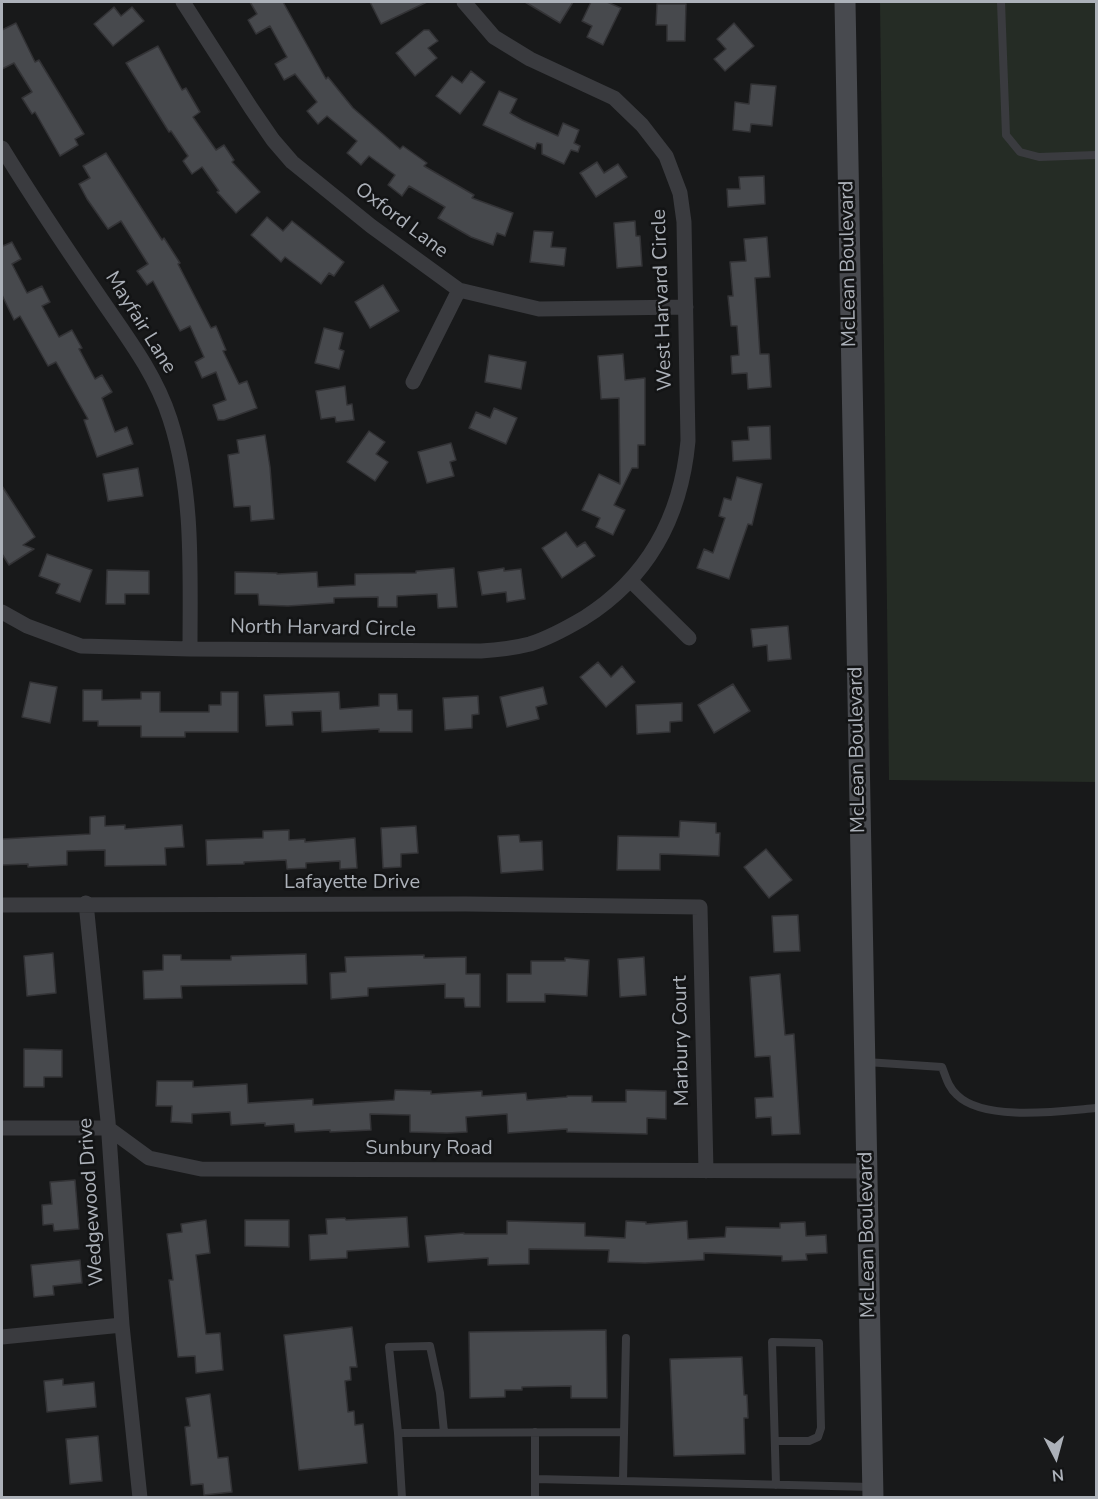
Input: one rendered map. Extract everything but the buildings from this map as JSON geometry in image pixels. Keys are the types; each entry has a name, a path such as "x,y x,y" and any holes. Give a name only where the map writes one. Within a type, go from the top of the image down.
{"main road":[{"name":"McLean Boulevard","path":"844,2 873,1492"}],"street":[{"name":"Oxford Lane","path":"183,2 267,132 292,162 371,226 459,290 539,309 686,307"},
{"name":"West Harvard Circle","path":"464,2 494,37 530,59 614,98 642,125 666,156 680,193 684,222 686,307 688,441 686,465 677,500 665,530 651,556 631,581"},
{"name":"Mayfair Lane","path":"2,148 38,206 143,360 170,417 187,490 190,538 190,649"},
{"path":"413,382 459,290"},
{"path":"631,581 689,638"},
{"name":"North Harvard Circle","path":"2,612 27,626 81,646 460,652 506,649 531,643 567,628 606,604 631,581"},
{"name":"Lafayette Drive","path":"2,905 86,903 466,904 700,907 700,910"},
{"name":"Wedgewood Drive","path":"86,903 108,1128 122,1325 140,1497"},
{"name":"Marbury Court","path":"700,910 706,1171"},
{"path":"2,1128 108,1128"},
{"name":"Sunbury Road","path":"108,1128 148,1158 201,1169 867,1171"},
{"path":"2,1337 122,1325"}],"lane":[{"path":"1001,2 1006,135 1020,152 1039,157 1096,155"},
{"path":"865,1062 942,1066 948,1084 964,1101 977,1107 997,1111 1022,1113 1096,1107"},
{"path":"623,1481 626,1338"},
{"path":"775,1441 809,1441 818,1437 821,1428 819,1343 772,1342 776,1485"},
{"path":"402,1497 389,1347 430,1346 440,1393 444,1432"},
{"path":"398,1432 624,1432"},
{"path":"535,1497 536,1432"},
{"path":"535,1479 776,1485 873,1492"}],"shaded area":[{"path":"880,2 1096,2 1096,782 889,780"}]}
